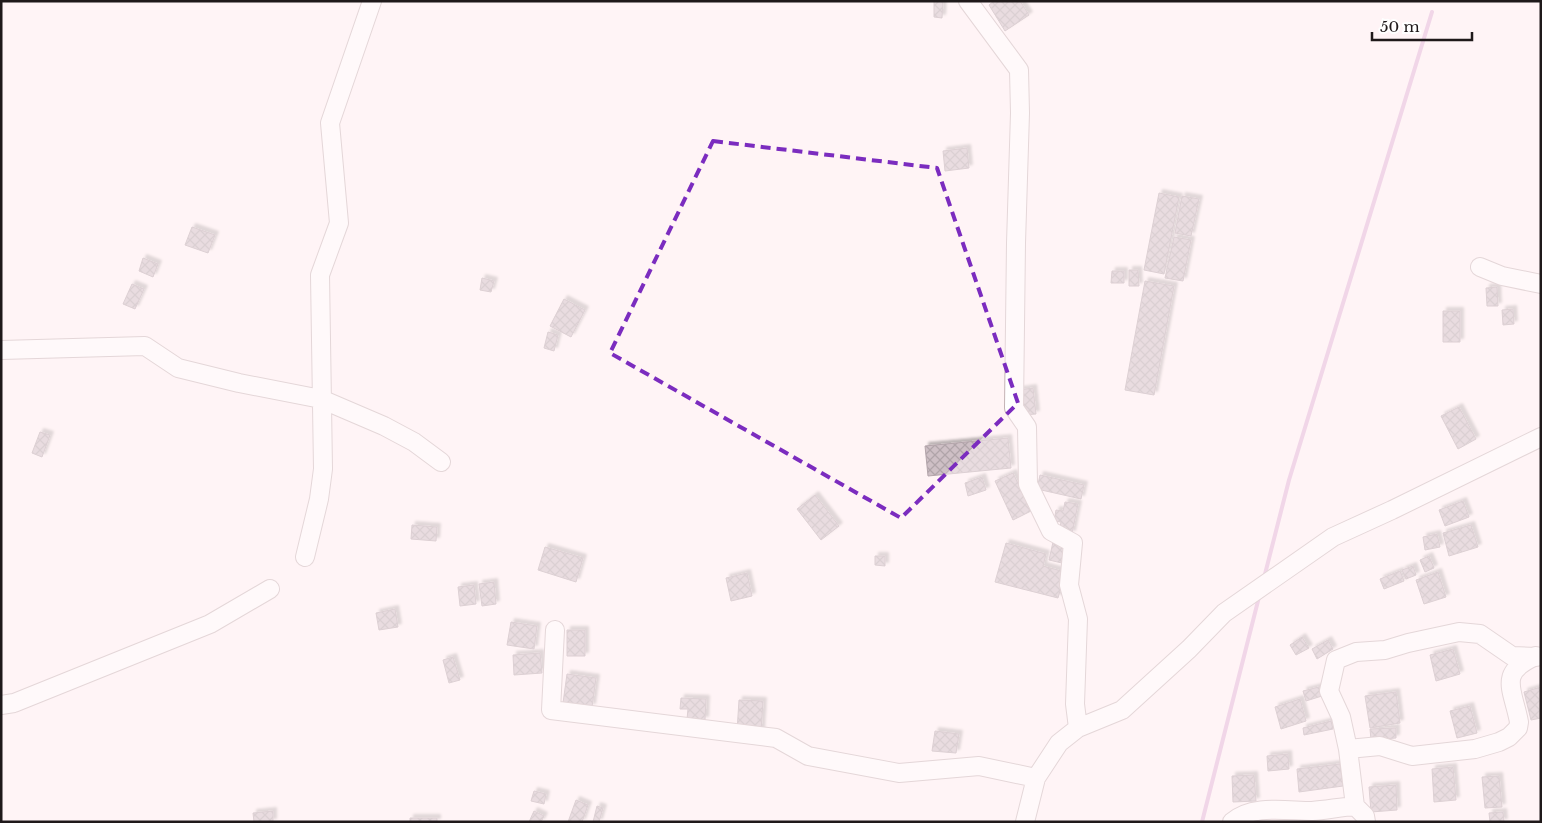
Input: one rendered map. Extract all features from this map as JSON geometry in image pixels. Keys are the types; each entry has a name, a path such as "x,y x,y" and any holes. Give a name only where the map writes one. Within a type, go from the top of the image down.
{"street":[{"path":"305,557 319,499 323,469 320,275 339,223 330,123 372,1"},
{"path":"968,1 1019,70 1020,112 1014,408 1027,427 1028,484 1051,531 1073,543 1068,585 1078,619 1075,704 1078,728"},
{"path":"1480,267 1502,276 1541,284"},
{"path":"1,350 144,346 178,368 239,383 321,399 384,426 414,442 441,462"},
{"path":"1025,822 1036,778 1059,743 1078,728 1122,710 1189,649 1224,613 1333,537 1541,437"},
{"path":"1,706 14,703 210,624 270,589"},
{"path":"556,630 551,710 776,738 808,756 899,773 979,766 1036,778"},
{"path":"1366,822 1365,816 1355,806 1348,749 1341,717 1329,691 1336,660 1356,652 1385,650 1459,632 1480,634 1512,656 1538,656"},
{"path":"1348,749 1380,746 1412,756 1475,749 1510,737 1518,728 1519,722 1510,677 1514,669 1523,662 1538,656"},
{"path":"1232,822 1238,817 1254,812 1313,811 1355,806"}],"highlighted area":[{"path":"713,141 937,168 1018,403 901,518 610,353"}],"building":[{"path":"934,1 943,1 942,18 934,17"},
{"path":"994,1 1020,1 1029,15 1005,31 989,5"},
{"path":"967,148 969,168 945,171 943,151"},
{"path":"1159,193 1179,197 1164,274 1144,270"},
{"path":"1182,196 1199,199 1191,236 1175,233"},
{"path":"192,227 215,235 208,253 185,245"},
{"path":"1174,237 1191,240 1183,281 1165,278"},
{"path":"143,258 158,264 153,277 139,271"},
{"path":"1129,270 1138,270 1139,286 1129,286"},
{"path":"1112,271 1124,271 1124,283 1111,283"},
{"path":"482,278 494,281 491,292 480,290"},
{"path":"1145,281 1174,286 1154,395 1125,390"},
{"path":"132,284 144,289 135,309 123,304"},
{"path":"1497,287 1498,306 1487,306 1486,288"},
{"path":"564,299 585,310 571,337 550,326"},
{"path":"1513,309 1514,324 1503,325 1502,310"},
{"path":"1443,311 1460,311 1460,342 1443,342"},
{"path":"548,332 558,335 554,351 544,348"},
{"path":"1033,388 1036,414 1022,415 1019,390"},
{"path":"1459,407 1476,439 1458,449 1441,416"},
{"path":"40,432 50,435 42,457 32,453"},
{"path":"1008,438 1011,468 928,476 925,446"},
{"path":"1013,473 1031,511 1013,520 995,481"},
{"path":"1040,475 1084,485 1081,499 1037,489"},
{"path":"982,477 986,490 968,496 965,483"},
{"path":"815,495 839,526 821,540 797,509"},
{"path":"1463,501 1469,517 1445,526 1439,510"},
{"path":"1065,502 1078,504 1072,534 1059,532 1061,522 1054,521 1056,510 1063,511"},
{"path":"412,525 437,527 436,541 411,539"},
{"path":"1471,525 1478,547 1449,556 1443,533"},
{"path":"1437,534 1440,547 1425,550 1423,537"},
{"path":"1053,542 1071,546 1066,564 1049,560"},
{"path":"1006,543 1046,554 1043,566 1065,572 1058,598 995,582"},
{"path":"545,547 583,558 576,582 538,570"},
{"path":"875,556 885,556 885,566 875,565"},
{"path":"1429,556 1434,568 1425,572 1420,560"},
{"path":"1413,566 1416,575 1406,579 1402,570"},
{"path":"1400,571 1404,581 1384,589 1380,579"},
{"path":"1438,572 1446,597 1424,604 1416,580"},
{"path":"747,573 752,596 731,601 726,578"},
{"path":"494,582 496,604 482,606 479,584"},
{"path":"474,585 476,604 460,606 458,587"},
{"path":"395,609 398,627 379,630 376,613"},
{"path":"511,622 537,626 534,649 507,645"},
{"path":"567,630 585,630 585,656 567,656"},
{"path":"1302,637 1309,648 1296,655 1290,645"},
{"path":"1328,640 1333,649 1317,659 1312,649"},
{"path":"1453,649 1460,674 1436,681 1430,655"},
{"path":"540,653 542,673 514,675 513,655"},
{"path":"453,657 460,680 449,683 443,660"},
{"path":"567,674 596,678 592,707 563,703"},
{"path":"1323,686 1325,695 1306,701 1303,691"},
{"path":"1541,687 1541,718 1531,720 1524,692"},
{"path":"1396,692 1400,723 1370,728 1365,696"},
{"path":"681,698 706,699 705,720 687,719 688,709 680,709"},
{"path":"1300,699 1306,721 1281,729 1275,707"},
{"path":"739,700 763,701 761,732 737,731"},
{"path":"1470,706 1477,733 1457,738 1450,711"},
{"path":"1331,721 1333,729 1304,735 1303,728"},
{"path":"1396,728 1396,738 1371,740 1370,729"},
{"path":"935,731 959,734 956,753 932,751"},
{"path":"1288,754 1289,769 1268,771 1267,756"},
{"path":"1340,764 1343,786 1299,792 1297,769"},
{"path":"1453,767 1456,800 1434,802 1432,769"},
{"path":"1254,775 1256,801 1233,802 1232,776"},
{"path":"1499,776 1502,807 1485,808 1482,777"},
{"path":"1396,785 1397,810 1371,812 1369,787"},
{"path":"534,791 546,794 544,804 531,801"},
{"path":"576,800 588,805 582,822 568,822"},
{"path":"597,806 603,808 599,822 593,822"},
{"path":"273,811 273,822 254,822 253,813"},
{"path":"534,811 544,816 541,822 529,822"},
{"path":"1503,812 1504,822 1490,822 1489,813"},
{"path":"410,818 437,818 437,822 410,822"}],"waterway":[{"path":"1264,578 1289,480 1432,12"},
{"path":"1202,822 1259,597"}]}
